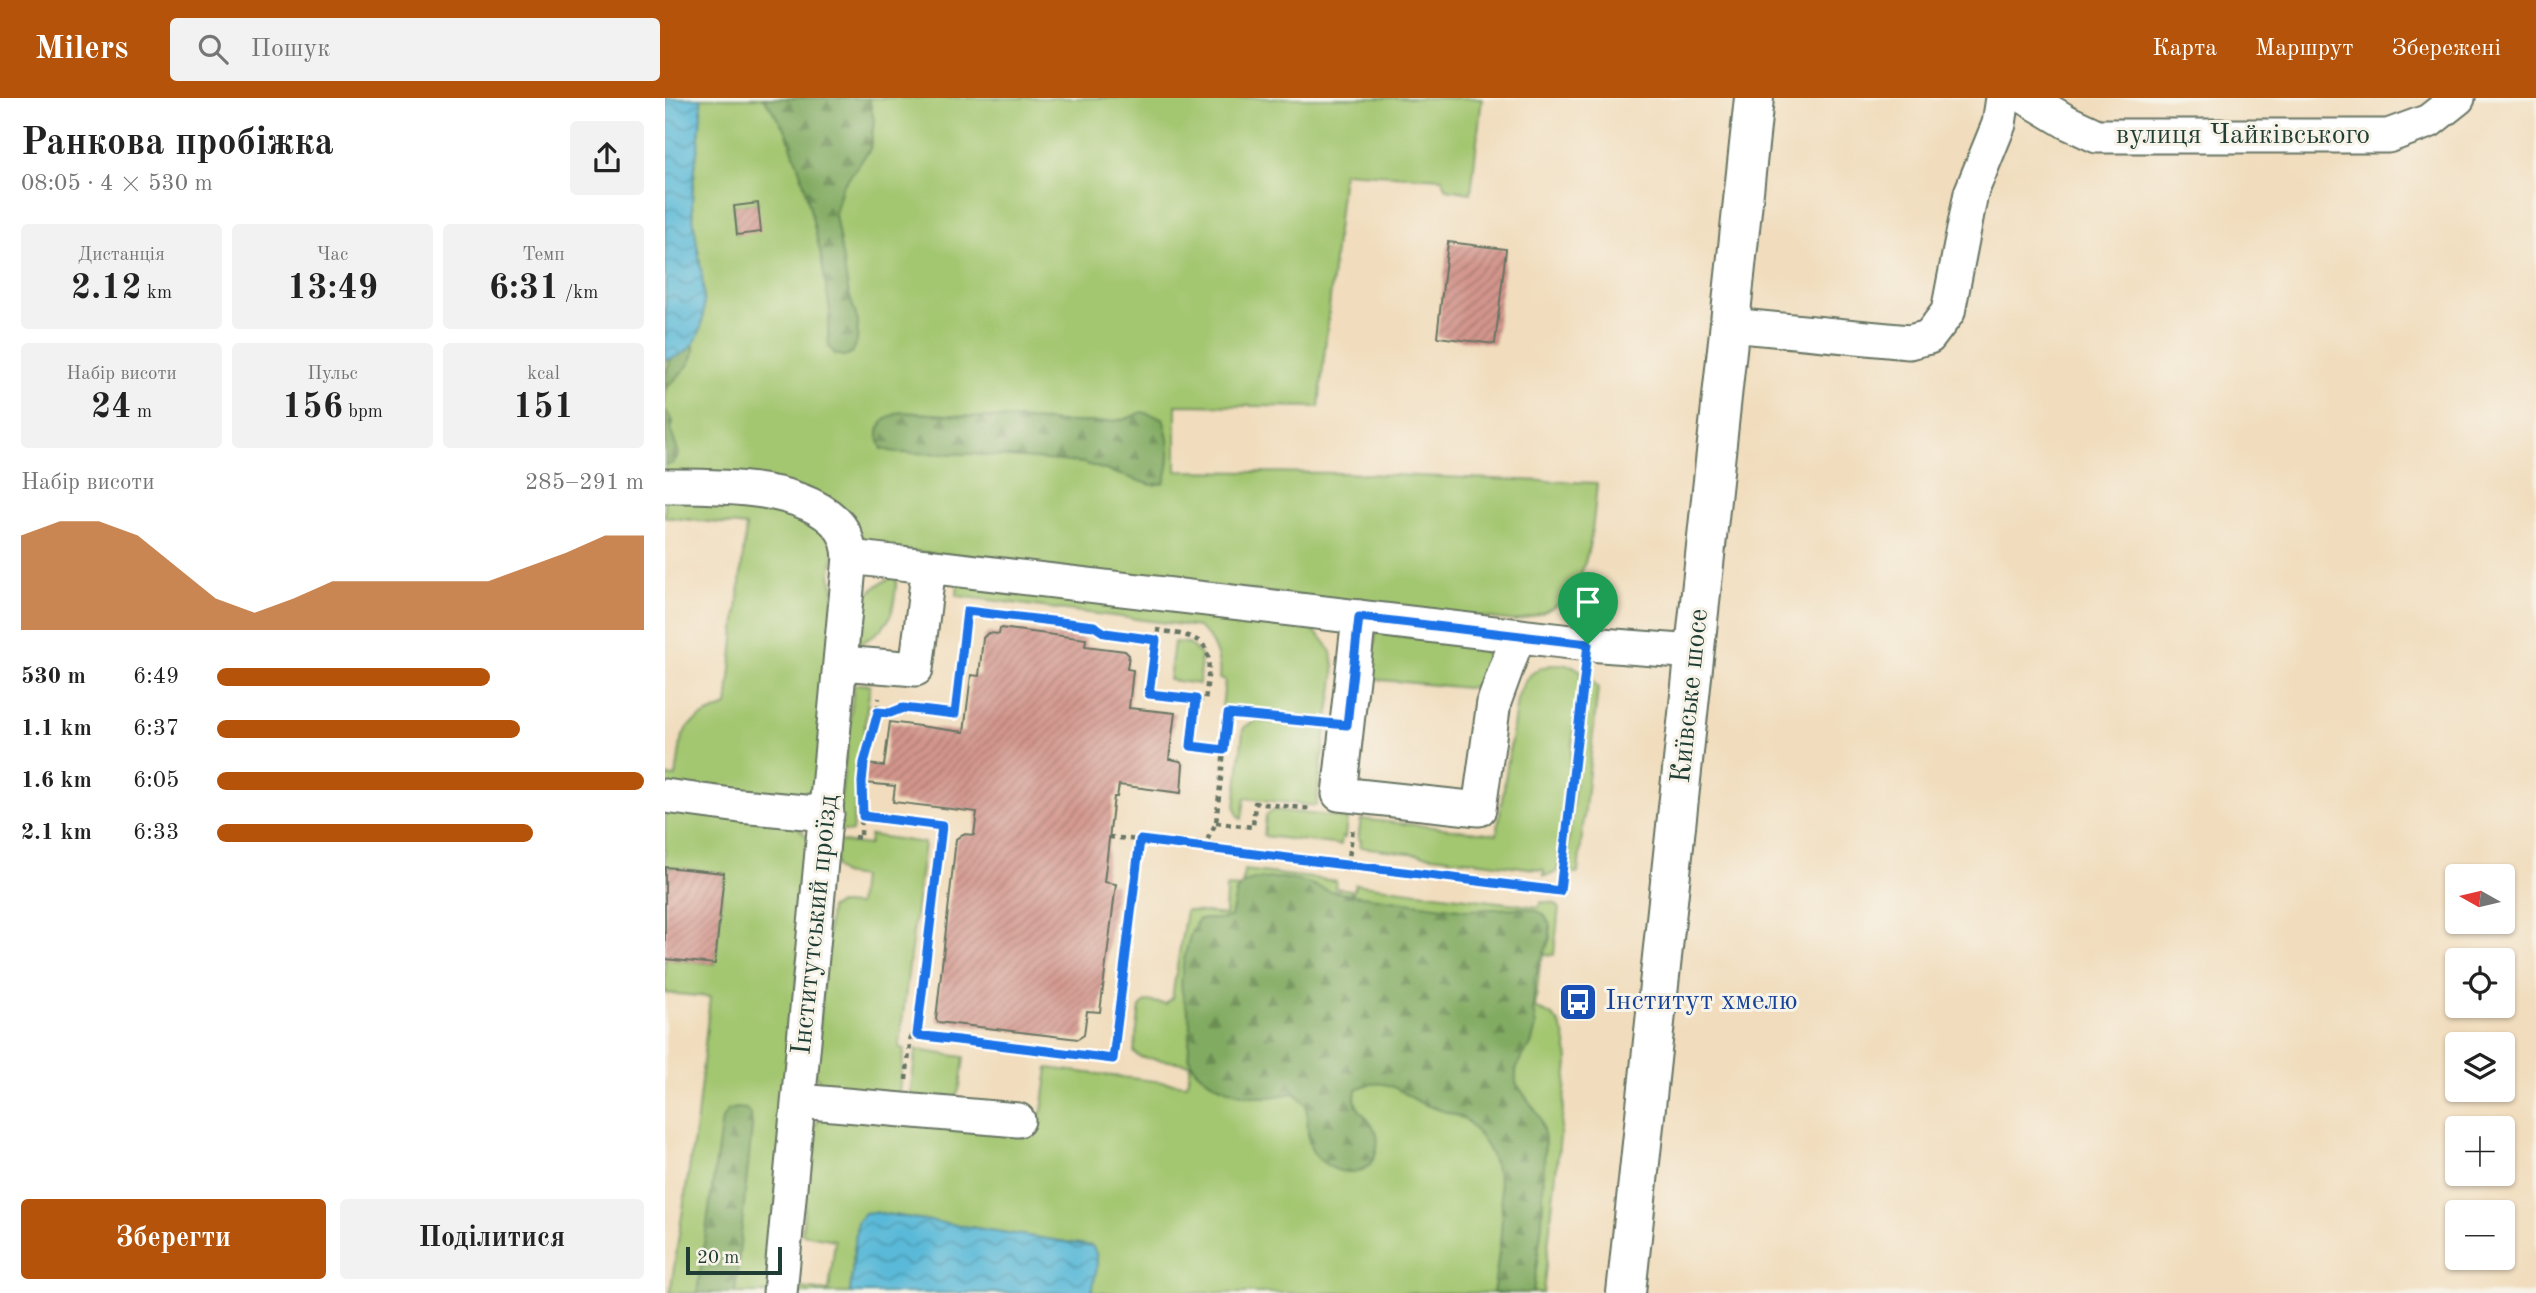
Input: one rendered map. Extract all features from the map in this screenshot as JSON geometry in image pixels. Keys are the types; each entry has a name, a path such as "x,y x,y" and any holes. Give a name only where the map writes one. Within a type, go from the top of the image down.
{"main road":[{"name":"Київське шосе","path":"1626,1293 1754,98"}],"street":[{"path":"1730,325 1909,342 1929,337 1948,312 1971,193 1999,124 2003,98"},
{"name":"вулиця Чайківського","path":"2027,98 2097,136 2388,136 2428,121 2458,98"},
{"path":"665,486 735,488 797,500 817,508 841,528 848,542 850,557 1588,644 1695,652"},
{"name":"Інститутський проїзд","path":"780,1293 850,557"},
{"path":"841,663 916,669 929,566"},
{"path":"1359,617 1339,794 1479,809 1494,702 1518,636"},
{"path":"665,796 827,814"},
{"path":"799,1101 1019,1120"}],"path":[{"path":"878,712 890,713 903,708 955,714 967,611 1094,626 1105,633 1156,640"},
{"path":"1156,631 1189,634 1207,651 1210,659 1205,701 1149,694 1156,640 1156,631"},
{"path":"1109,837 1560,891 1588,644"},
{"path":"864,763 878,712 879,698"},
{"path":"1196,699 1191,746 1224,750"},
{"path":"1203,848 1216,823 1228,714 1347,725"},
{"path":"862,794 862,833"},
{"path":"1216,823 1252,827 1255,803 1320,810 1339,794"},
{"path":"863,816 942,826 917,1035"},
{"path":"1348,865 1352,839"},
{"path":"910,1050 911,1035 917,1035 1113,1059 1140,840"}],"green space":[{"path":"701,98 1482,98 1471,193 1447,189 1442,178 1343,172 1319,407 1176,405 1176,471 1341,473 1597,483 1590,541 1582,571 1569,594 1558,604 1515,621 868,546 839,510 665,479 665,360 671,359 694,237 692,202","holes":["758,203 737,234 734,206"]},
{"path":"764,98 869,98 874,121 870,149 842,187 835,214 848,290 858,322 857,342 852,353 844,356 835,354 829,347 830,311 821,256 804,183 786,131"},
{"path":"687,342 694,345 692,358 666,389 665,403 665,384 670,361"},
{"path":"665,409 673,422 671,431 679,454 673,463 665,465"},
{"path":"901,412 1104,422 1126,419 1142,412 1163,418 1169,450 1167,474 1164,483 1152,485 1083,463 972,454 899,453 882,449 878,435 880,425"},
{"path":"665,492 786,503 837,536 830,576 834,588 818,784 801,798 665,790 665,776 676,777 682,738 686,730 699,718 727,706 746,526 665,517"},
{"path":"897,576 889,618 879,631 858,645 863,602 874,588"},
{"path":"958,581 1304,625 1318,634 1332,655 1334,678 1328,719 1222,709 1225,680 1219,679 1219,665 1212,644 1198,627 957,596"},
{"path":"1376,632 1481,647 1489,660 1488,674 1483,684 1467,688 1371,679"},
{"path":"1174,642 1188,643 1201,655 1199,684 1169,680"},
{"path":"1558,664 1573,666 1581,671 1558,870 1544,876 1544,870 1360,847 1361,840 1358,839 1361,819 1497,834 1517,700 1531,674"},
{"path":"1587,674 1598,688 1578,873 1565,872"},
{"path":"854,685 870,685 852,832 837,830"},
{"path":"1255,721 1326,727 1316,806 1245,798 1242,819 1238,817 1235,807 1243,730"},
{"path":"665,802 794,824 809,838 769,1293 670,1293 697,1118 710,997 665,993 665,959 715,964 724,873 665,867"},
{"path":"1273,810 1347,818 1345,838 1342,837 1341,845 1264,836 1266,815"},
{"path":"870,835 924,843 899,1048 904,1049 898,1101 830,1091 815,1074 830,908 839,904 858,905 861,877 842,874 835,866 836,841 869,845"},
{"path":"1244,870 1336,881 1335,891 1338,892 1338,888 1351,890 1353,894 1355,884 1539,907 1541,902 1554,903 1559,907 1554,955 1541,954 1535,1009 1552,1016 1562,1028 1568,1063 1543,1293 1092,1293 1097,1257 1092,1246 873,1212 857,1222 850,1293 793,1293 800,1288 829,1291 835,1240 802,1234 811,1129 824,1115 1031,1128 1042,1111 1048,1068 1187,1085 1190,1064 1140,1057 1134,1052 1140,1007 1147,1001 1166,1004 1172,998 1186,910 1225,915 1226,887 1242,888"},
{"path":"1283,878 1354,895 1466,910 1521,908 1544,914 1550,925 1550,938 1535,977 1533,1010 1536,1026 1531,1045 1516,1070 1516,1083 1540,1117 1545,1138 1542,1224 1533,1293 1493,1293 1501,1231 1500,1189 1489,1150 1466,1120 1421,1103 1391,1086 1367,1085 1357,1089 1355,1098 1357,1106 1377,1136 1377,1147 1372,1161 1356,1172 1336,1170 1312,1151 1308,1137 1306,1105 1296,1093 1270,1097 1240,1094 1211,1082 1192,1065 1189,1055 1189,1018 1181,985 1185,954 1195,925 1199,919 1222,919 1231,916 1236,893 1244,884 1256,880"},
{"path":"916,1050 964,1057 960,1086 953,1099 938,1103 909,1102"},
{"path":"746,1109 751,1115 752,1127 735,1293 697,1293 722,1119 727,1111"}],"water":[{"path":"665,98 701,98 701,124 692,201 704,293 703,316 698,337 686,352 665,360"},
{"path":"873,1212 1092,1246 1097,1262 1092,1293 850,1293 857,1222 865,1213"}],"building":[{"path":"758,203 761,232 737,235 734,206"},
{"path":"1448,242 1506,249 1495,344 1437,337"},
{"path":"1000,628 1086,639 1085,646 1125,651 1129,655 1127,669 1133,670 1129,708 1175,713 1169,759 1183,764 1181,793 1119,785 1117,797 1114,797 1104,882 1116,884 1100,1012 1087,1011 1084,1035 1078,1039 938,1022 936,1019 956,839 963,834 974,835 977,812 893,802 895,786 865,783 867,764 884,766 890,722 964,732 971,675 979,676 983,638 988,633 999,634"},
{"path":"665,867 724,873 715,964 665,959"}],"place":[{"name":"Інститут хмелю","path":"1578,1002"}],"route":[{"path":"967,611 1094,626 1105,633 1156,640 1149,694 1196,699 1191,746 1224,750 1228,714 1347,725 1359,617 1588,644 1560,891 1140,840 1113,1059 917,1035 942,826 863,816 864,763 878,712 890,713 903,708 955,714 967,611"}]}
